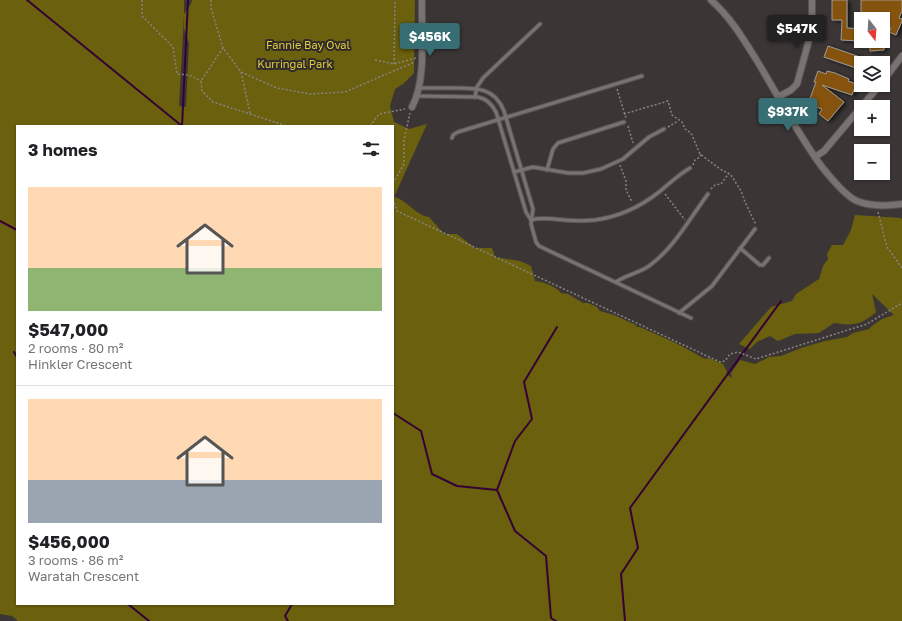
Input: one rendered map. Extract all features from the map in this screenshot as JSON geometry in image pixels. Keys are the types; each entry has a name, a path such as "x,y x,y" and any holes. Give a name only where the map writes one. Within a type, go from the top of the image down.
{"street":[{"path":"412,107 419,88 422,0"},
{"path":"711,0 724,12 742,36 792,122 834,183 856,201 876,206 902,204"},
{"path":"778,97 791,90 797,84 812,29 812,0"},
{"path":"890,72 902,56"},
{"path":"867,100 874,92"},
{"path":"815,157 824,151 854,115"}],"lane":[{"path":"475,97 476,88 483,78 540,24"},
{"path":"452,138 455,133 642,76"},
{"path":"419,88 476,88 488,92 496,98 503,108 506,118 533,211 531,226 536,242 539,246 691,318"},
{"path":"417,96 475,97 484,99 490,103 495,110 526,212 531,220"},
{"path":"548,170 553,148 558,143 624,122"},
{"path":"514,172 533,166 568,173 602,170 618,162 649,136 664,128"},
{"path":"531,220 542,218 577,221 595,220 618,215 635,208 651,198 676,177 690,168"},
{"path":"616,282 643,269 655,261 669,247 708,194"},
{"path":"679,313 710,289 755,229"},
{"path":"740,248 760,265 763,265 769,258"}],"path":[{"path":"142,0 142,16 173,47 177,74 189,75 201,81"},
{"path":"211,0 211,8 223,48 241,72 250,114"},
{"path":"394,64 396,0"},
{"path":"223,48 201,81 202,91 214,102 284,125"},
{"path":"241,72 277,88 310,94 345,92 421,58"},
{"path":"375,60 394,64 421,58"},
{"path":"615,84 635,149"},
{"path":"624,114 668,100 672,115 682,122 685,129 692,135 699,153 732,176 741,190 754,223 752,226 755,229"},
{"path":"371,125 379,114 412,107 404,140 404,164 394,181"},
{"path":"664,128 679,121"},
{"path":"690,168 693,166 695,159 700,157 701,154"},
{"path":"618,162 626,181 626,190 635,208"},
{"path":"708,194 714,185 722,184 729,173"},
{"path":"662,190 687,223"},
{"path":"394,202 397,211 720,362 725,361 730,354 739,352 756,359 867,324 902,303"},
{"path":"876,206 887,247 902,268"}],"green space":[{"path":"0,0 184,0 184,14 192,0 415,0 414,73 403,84 395,89 390,106 394,122 409,129 427,124 394,197 403,201 424,216 429,217 444,234 457,234 475,248 492,248 495,257 520,261 531,266 535,281 542,282 556,288 561,293 568,294 583,303 588,303 597,307 600,311 614,315 636,325 637,327 678,344 705,359 709,358 723,364 727,372 726,374 732,378 731,373 740,360 755,364 769,357 781,356 825,341 847,337 853,333 869,329 882,319 894,315 872,294 876,312 866,320 856,324 834,323 819,333 795,334 778,341 770,336 757,342 750,349 739,344 771,307 792,301 796,294 819,279 823,266 828,259 827,254 832,245 843,245 851,230 855,215 901,218 902,220 902,621 18,621 12,616 0,614","holes":["184,15 184,29 189,43 186,107 179,106"]}],"building":[{"path":"832,0 847,0 847,28 854,28 854,41 841,40 842,20 832,20"},
{"path":"861,0 902,0 902,11 899,18 902,19 902,21 896,35 890,32 890,12 861,12"},
{"path":"828,46 857,56 854,56 854,67 824,57"},
{"path":"870,48 884,48 884,50 870,51"},
{"path":"818,71 826,74 827,71 849,79 848,81 854,83 852,95 822,85 844,102 828,121 819,114 822,109 808,104 816,82 814,82"}],"waterway":[{"path":"27,0 181,125"},
{"path":"182,125 188,0"},
{"path":"0,221 16,229"},
{"path":"625,621 621,574 638,548 630,508 781,301"},
{"path":"556,621 551,618 546,556 515,531 497,490 515,441 532,419 524,382 557,327"},
{"path":"394,414 421,431 432,474 457,486 497,490"},
{"path":"129,605 149,621"},
{"path":"288,621 285,616 291,605"}],"park label":[{"name":"Fannie Bay Oval","path":"308,44"},
{"name":"Kurringal Park","path":"295,63"}]}
